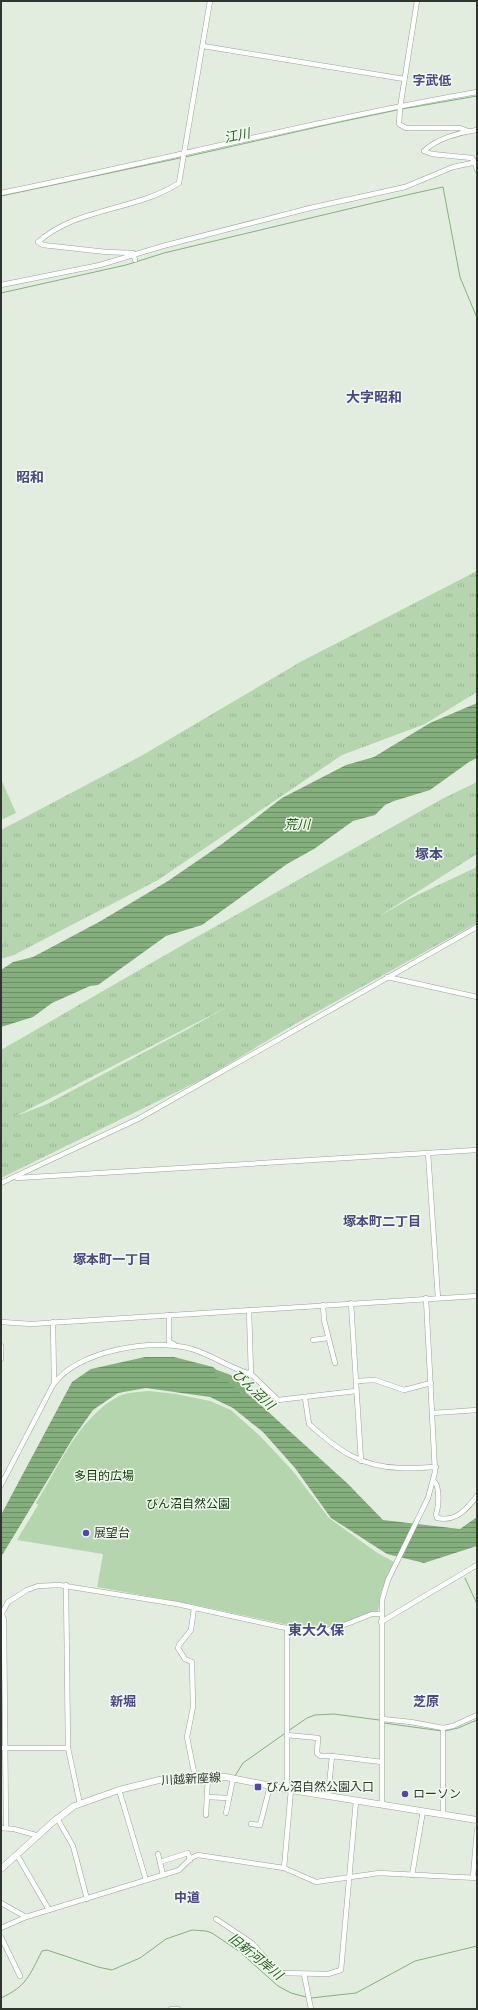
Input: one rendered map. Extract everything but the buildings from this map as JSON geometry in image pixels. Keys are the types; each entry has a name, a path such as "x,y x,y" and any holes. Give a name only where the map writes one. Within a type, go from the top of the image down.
{"main road":[{"name":"川越新座線","path":"1,1869 69,1809 119,1790 159,1780 208,1776 233,1779 289,1790 477,1820"}],"street":[{"path":"134,258 133,254 43,245 38,242 67,224 154,196 176,186 179,183 182,178 210,1"},
{"path":"417,1 399,113 399,124 404,128 460,128 468,131"},
{"path":"203,46 404,79"},
{"path":"1,193 400,107 477,92"},
{"path":"477,130 468,131 430,145 424,151 432,154 472,158 476,163 477,170"},
{"path":"1,285 134,258 163,246 304,210 406,187 453,167 476,163"},
{"path":"1,1183 138,1119 233,1066 387,976 444,947 477,927"},
{"path":"387,976 477,997"},
{"path":"13,1178 477,1150"},
{"path":"428,1153 438,1298"},
{"path":"1,1322 31,1324 477,1296"},
{"path":"382,1805 381,1614 384,1590 428,1498 434,1481 436,1467 426,1298"},
{"path":"351,1303 361,1461"},
{"path":"323,1305 324,1320 335,1364"},
{"path":"249,1310 252,1374"},
{"path":"169,1315 169,1342 177,1346 220,1359 252,1374 278,1400 356,1392"},
{"path":"53,1322 54,1383"},
{"path":"313,1340 328,1338"},
{"path":"1,1485 54,1383 60,1375 68,1369 95,1356 151,1345 177,1346"},
{"path":"1,1346 1,1359"},
{"path":"356,1381 375,1380 404,1390 431,1382"},
{"path":"305,1398 309,1424 330,1443 361,1461 401,1468 436,1467"},
{"path":"433,1413 477,1410"},
{"path":"434,1481 437,1484 437,1518 447,1519 461,1514 477,1496"},
{"path":"381,1622 477,1565"},
{"path":"39,1836 4,1828 4,1620 2,1614 8,1602 36,1587 66,1586 194,1608 287,1629 310,1632 328,1631 372,1614 381,1614"},
{"path":"66,1586 68,1748 80,1804"},
{"path":"194,1608 191,1630 178,1648 186,1659 192,1662 193,1707 188,1737 195,1777"},
{"path":"284,1868 289,1790 287,1735 287,1629"},
{"path":"382,1719 411,1722 443,1728 453,1726 477,1715"},
{"path":"443,1728 443,1814"},
{"path":"287,1735 318,1738 317,1754 320,1756 382,1762"},
{"path":"3,1748 68,1748"},
{"path":"328,1796 332,1756"},
{"path":"206,1814 208,1776"},
{"path":"226,1813 233,1779"},
{"path":"251,1824 260,1825 270,1786"},
{"path":"119,1790 146,1880"},
{"path":"207,1797 229,1798"},
{"path":"216,1919 252,1943 275,1969 281,1973 328,1974 341,1970 356,1801"},
{"path":"412,1875 423,1811"},
{"path":"57,1818 73,1846 87,1899"},
{"path":"1,1928 26,1917 179,1870 194,1856 201,1855 284,1868 316,1882 379,1873 475,1877 477,1830"},
{"path":"160,1862 188,1853 190,1860"},
{"path":"158,1854 163,1875"},
{"path":"17,1855 50,1910"},
{"path":"1,1902 26,1917"},
{"path":"1,1937 20,1976"},
{"path":"1,1951 6,1947"},
{"path":"304,1974 311,2009"},
{"path":"171,2009 178,2009"}],"green space":[{"path":"477,571 477,692 425,724 342,755 158,880 14,955 1,959 1,830 141,756 302,661"},
{"path":"1,779 16,813 1,820"},
{"path":"477,782 477,854 378,917 413,897 477,867 477,923 295,1024 205,1078 1,1178 1,1050 186,943 442,799","holes":["227,1007 47,1104 14,1117"]},
{"name":"びん沼自然公園","path":"149,1391 176,1394 210,1401 231,1410 260,1436 292,1470 329,1518 376,1552 394,1562 381,1592 378,1611 341,1625 324,1629 307,1629 191,1604 97,1587 103,1554 17,1540 38,1505 36,1503 62,1458 81,1429 92,1416 119,1396"}],"water":[{"name":"荒川","path":"477,703 477,758 430,790 394,801 385,805 375,815 353,821 314,849 287,864 202,925 166,936 98,985 90,986 52,1003 33,1017 1,1027 1,970 13,962 33,957 99,922 168,881 222,844 282,798 346,765 374,757 430,723"},
{"path":"145,1357 174,1357 213,1367 254,1399 347,1483 383,1520 460,1529 477,1517 477,1546 424,1563 387,1554 331,1518 295,1468 263,1432 233,1408 210,1397 146,1388 118,1393 93,1410 73,1438 1,1557 1,1515 72,1382 91,1369"}],"waterway":[{"name":"江川","path":"402,109 477,96"},
{"name":"江川","path":"185,157 397,110"},
{"name":"江川","path":"1,196 180,158"},
{"path":"1,293 126,265 164,253 443,187 460,277 477,318"},
{"name":"びん沼川","path":"218,1374 229,1378 242,1390"},
{"path":"465,1578 477,1604"},
{"path":"288,1731 307,1718 315,1715 334,1714 379,1720"},
{"path":"445,1731 458,1728 477,1720"},
{"path":"384,1723 442,1731"},
{"path":"235,1776 243,1763 284,1734"},
{"name":"旧新河岸川","path":"1,1998 10,1994 22,1984 30,1974 42,1951 47,1950 98,1967 112,1970 140,1958 166,1939 192,1930 212,1933 240,1952 278,1986 291,1993 306,1997"},
{"name":"旧新河岸川","path":"311,1998 356,1993 415,1961 477,1946"}],"place":[{"name":"展望台","path":"86,1533"},
{"name":"びん沼自然公園入口","path":"258,1787"},
{"name":"ローソン","path":"405,1794"}],"district":[{"name":"字武低","path":"432,80"},
{"name":"大字昭和","path":"374,397"},
{"name":"昭和","path":"30,477"},
{"name":"塚本","path":"429,854"},
{"name":"塚本町二丁目","path":"382,1221"},
{"name":"塚本町一丁目","path":"112,1259"},
{"name":"東大久保","path":"316,1630"},
{"name":"新堀","path":"123,1701"},
{"name":"芝原","path":"426,1701"},
{"name":"中道","path":"187,1897"}],"park label":[{"name":"多目的広場","path":"104,1476"}]}
